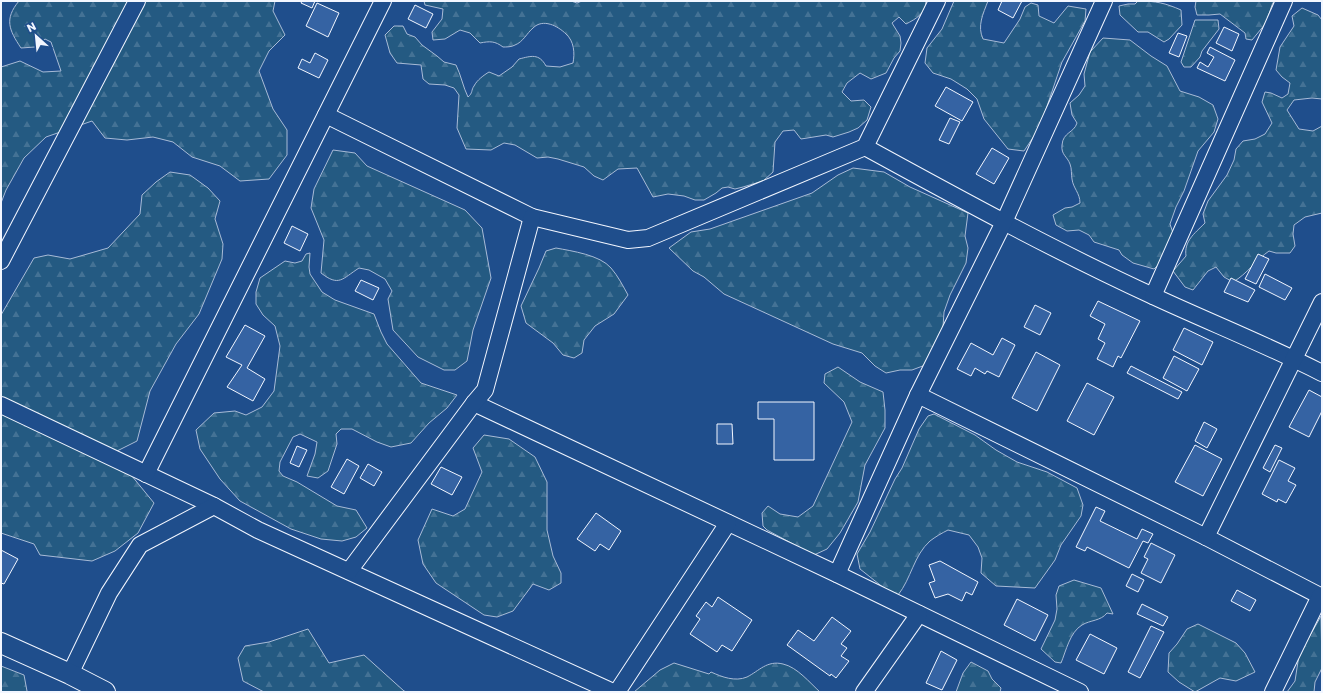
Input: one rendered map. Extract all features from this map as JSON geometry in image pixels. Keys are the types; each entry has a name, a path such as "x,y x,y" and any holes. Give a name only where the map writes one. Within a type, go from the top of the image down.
{"main road":[{"path":"1,643 70,674 104,692"}],"street":[{"path":"1,260 136,1"},
{"path":"146,474 383,1"},
{"path":"326,115 532,216 628,240 648,238 865,147 937,1"},
{"path":"837,574 918,395 1004,222 1104,1"},
{"path":"1153,296 1284,1"},
{"path":"865,147 1004,222 1153,296 1295,359 1322,373"},
{"path":"349,571 485,390 532,216"},
{"path":"1206,537 1322,302"},
{"path":"918,395 1206,537 1321,596 1273,692"},
{"path":"474,403 837,574 1080,692"},
{"path":"1,405 214,506 258,530 613,692"},
{"path":"70,674 109,593 140,545 214,506"},
{"path":"617,692 728,523"},
{"path":"864,692 919,614"}],"green space":[{"path":"19,1 275,1 273,11 285,35 269,51 259,71 273,109 287,130 287,155 269,179 240,181 220,166 192,157 173,142 153,137 127,140 105,138 92,121 46,137 24,158 6,190 1,203 1,67 20,61 43,72 61,71 51,42 45,39 35,47 21,48 17,42 11,30 10,19 14,7"},
{"path":"424,1 571,1 577,3 582,1 926,1 926,5 920,15 906,24 899,17 892,23 900,36 901,43 900,51 894,58 886,73 871,79 860,73 847,83 842,92 851,101 864,100 871,107 867,120 858,128 833,137 826,135 801,139 794,130 783,131 775,142 773,172 763,181 735,189 728,187 722,188 704,200 695,200 684,196 668,194 653,197 637,168 618,169 603,180 594,176 584,167 548,157 537,158 515,145 504,143 491,150 466,149 457,128 459,95 454,88 445,85 429,84 423,79 421,65 397,63 390,53 385,35 394,26 403,26 407,34 415,37 422,45 444,62 456,65 468,97 471,94 475,84 483,76 489,72 499,76 512,67 519,59 531,56 538,57 546,66 560,67 573,63 574,51 571,40 563,31 546,23 537,25 518,44 511,47 503,47 492,42 480,43 470,33 460,30 445,39 433,40 432,32 442,19 443,9 425,5"},
{"path":"954,1 988,1 983,15 981,34 983,39 1004,43 1020,19 1025,7 1031,3 1038,5 1039,16 1054,23 1068,6 1086,9 1085,21 1062,62 1040,127 1024,151 1008,149 984,119 977,99 967,89 951,79 933,73 925,63 927,48 942,29"},
{"path":"1138,1 1160,3 1181,10 1182,25 1169,39 1164,42 1148,32 1138,32 1120,15 1119,6 1135,4"},
{"path":"1196,1 1274,1 1266,23 1252,40 1246,39 1245,33 1220,14 1197,15 1195,7"},
{"path":"1302,8 1318,15 1322,20 1322,99 1312,98 1294,100 1287,110 1299,129 1313,131 1322,126 1322,213 1305,217 1294,225 1293,234 1295,246 1290,253 1276,253 1269,251 1243,275 1233,282 1224,277 1216,267 1208,271 1193,290 1185,287 1173,271 1186,256 1188,242 1205,223 1203,214 1208,201 1227,175 1234,160 1236,149 1243,141 1255,139 1265,134 1272,123 1262,102 1265,92 1282,98 1288,94 1290,83 1276,70 1280,47 1294,26 1292,16"},
{"path":"1195,20 1218,20 1219,29 1202,51 1200,57 1191,67 1184,67 1181,62"},
{"path":"1103,38 1130,40 1167,66 1180,91 1199,97 1213,105 1218,119 1214,132 1198,151 1184,191 1170,224 1173,233 1161,262 1154,269 1133,263 1122,255 1119,250 1094,242 1089,235 1079,230 1067,231 1056,225 1053,215 1065,208 1072,207 1080,203 1079,196 1073,182 1071,166 1063,153 1062,145 1064,137 1074,129 1077,123 1072,115 1070,103 1079,95 1085,86 1084,74 1090,52"},
{"path":"333,150 355,153 367,166 465,210 482,228 491,278 473,330 467,361 455,370 444,370 418,357 393,330 388,299 392,291 385,279 369,270 359,268 340,280 332,280 321,273 324,240 311,208 314,189"},
{"path":"853,168 884,172 910,187 968,213 965,236 968,248 966,263 950,295 944,312 943,327 928,364 912,370 900,370 886,373 875,366 862,353 833,344 724,294 704,277 693,271 669,248 691,232 710,229 812,193 838,175"},
{"path":"170,172 190,175 208,188 220,201 215,219 223,244 222,259 199,314 176,344 150,391 137,441 117,451 118,459 154,503 138,533 115,551 92,561 40,555 34,544 1,533 1,315 34,258 48,255 70,259 108,248 140,214 142,195"},
{"path":"556,248 585,254 600,260 611,268 616,274 628,295 614,314 595,326 584,340 582,353 574,358 563,355 553,343 526,323 521,306 546,251"},
{"path":"310,253 310,274 322,292 335,300 374,314 387,344 421,383 457,395 447,408 429,423 411,443 391,447 377,442 352,429 341,429 336,434 337,444 328,471 318,478 307,476 315,454 317,442 300,434 293,437 280,462 279,471 283,476 297,482 337,506 356,510 367,528 356,537 342,541 321,539 291,529 240,501 220,479 200,449 196,430 214,413 235,411 246,415 262,407 274,391 280,346 275,326 263,315 256,304 256,292 260,278 285,261 295,263 302,261 306,254"},
{"path":"838,367 860,382 883,392 885,428 865,465 858,502 840,533 827,549 814,555 767,530 763,526 762,513 768,506 780,514 798,517 813,506 852,422 844,402 824,383 825,374"},
{"path":"934,414 975,435 996,450 1017,462 1047,472 1077,488 1083,505 1081,516 1061,545 1055,560 1035,588 996,586 981,573 982,558 978,547 969,535 948,530 932,540 920,553 898,595 889,592 860,569 857,554 870,532 895,479 902,468 919,429 928,416"},
{"path":"484,435 509,439 535,457 547,482 547,530 553,556 561,573 561,583 549,590 533,584 513,611 497,617 484,615 436,583 423,564 418,540 432,509 453,516 465,509 482,472 473,448"},
{"path":"1074,580 1101,588 1113,614 1107,613 1102,618 1085,623 1078,628 1071,637 1061,663 1055,662 1041,649 1055,620 1057,609 1056,595 1059,586"},
{"path":"1321,616 1322,668 1315,682 1314,692 1287,692 1295,681 1299,655"},
{"path":"1198,624 1236,643 1245,653 1255,672 1236,681 1220,678 1195,692 1179,682 1168,672 1169,653 1187,629"},
{"path":"308,629 329,663 364,655 407,692 264,692 243,681 238,658 245,646 269,642"},
{"path":"971,662 988,671 992,679 1001,688 1000,692 956,692 963,673"},
{"path":"674,663 709,674 711,672 733,679 747,677 768,665 777,663 783,664 793,668 820,692 634,692 660,670"},
{"path":"1,666 24,675 26,692 1,692"}],"building":[{"path":"302,1 315,1 312,8 301,3"},
{"path":"1002,1 1022,1 1013,18 998,10"},
{"path":"317,3 339,13 328,37 306,26"},
{"path":"415,5 433,14 426,28 408,19"},
{"path":"1224,27 1239,34 1232,51 1216,43"},
{"path":"1178,33 1187,36 1179,57 1169,53"},
{"path":"1210,47 1235,60 1225,81 1197,68 1200,62 1208,67 1214,57 1207,53"},
{"path":"315,53 328,60 319,78 298,68 302,59 310,63"},
{"path":"946,87 973,102 962,121 935,106"},
{"path":"950,118 960,122 949,144 939,140"},
{"path":"992,148 1009,158 994,184 976,174"},
{"path":"292,226 308,234 300,251 284,243"},
{"path":"1258,254 1269,259 1256,284 1245,279"},
{"path":"1265,274 1292,288 1285,300 1259,287"},
{"path":"1231,278 1255,290 1248,302 1224,292"},
{"path":"361,280 379,288 373,300 355,291"},
{"path":"1098,301 1140,321 1121,358 1118,356 1113,367 1097,359 1105,343 1098,339 1105,324 1090,316"},
{"path":"1035,305 1051,313 1040,335 1024,327"},
{"path":"245,325 265,336 247,368 265,379 253,401 227,387 242,365 226,357"},
{"path":"1184,328 1213,342 1202,365 1173,350"},
{"path":"1002,338 1015,345 999,377 987,371 985,374 975,368 971,376 957,369 971,343 993,355"},
{"path":"1036,352 1060,365 1037,411 1012,398"},
{"path":"1174,356 1199,369 1187,391 1163,378"},
{"path":"1131,366 1182,392 1178,399 1127,373"},
{"path":"1087,383 1114,397 1094,435 1067,421"},
{"path":"1309,390 1322,397 1322,411 1309,437 1289,427"},
{"path":"758,402 814,402 814,460 774,460 774,419 758,419"},
{"path":"1204,422 1217,429 1207,448 1195,441"},
{"path":"717,424 732,424 733,444 717,444"},
{"path":"1195,445 1222,459 1203,496 1175,482"},
{"path":"1275,445 1282,448 1270,472 1263,468"},
{"path":"297,446 307,450 299,467 290,463"},
{"path":"347,459 359,466 344,494 331,487"},
{"path":"1279,460 1295,468 1288,481 1296,485 1286,503 1278,499 1277,502 1262,494"},
{"path":"368,464 382,472 374,486 360,478"},
{"path":"441,467 462,477 452,495 431,484"},
{"path":"1096,507 1105,511 1100,521 1137,539 1142,529 1153,534 1148,543 1143,541 1129,568 1087,547 1085,551 1076,547"},
{"path":"596,513 621,531 609,550 600,544 595,551 577,539"},
{"path":"1151,543 1175,555 1161,583 1141,573 1148,559 1144,557"},
{"path":"1,550 18,559 4,584 1,583"},
{"path":"940,561 978,582 972,595 966,592 962,601 948,594 935,598 929,583 935,581 929,565"},
{"path":"1132,574 1144,580 1138,592 1126,586"},
{"path":"1237,590 1256,600 1250,611 1231,601"},
{"path":"718,597 752,620 732,651 722,645 717,652 690,634 700,619 696,616 706,602 712,607"},
{"path":"1017,599 1048,615 1035,641 1004,625"},
{"path":"1142,604 1168,617 1163,626 1137,614"},
{"path":"832,617 851,631 841,644 847,648 841,656 849,661 836,678 831,674 830,676 787,645 798,630 814,641"},
{"path":"1151,626 1164,632 1140,678 1128,672"},
{"path":"1090,634 1117,648 1104,674 1076,660"},
{"path":"941,651 957,660 942,690 926,683"}]}
